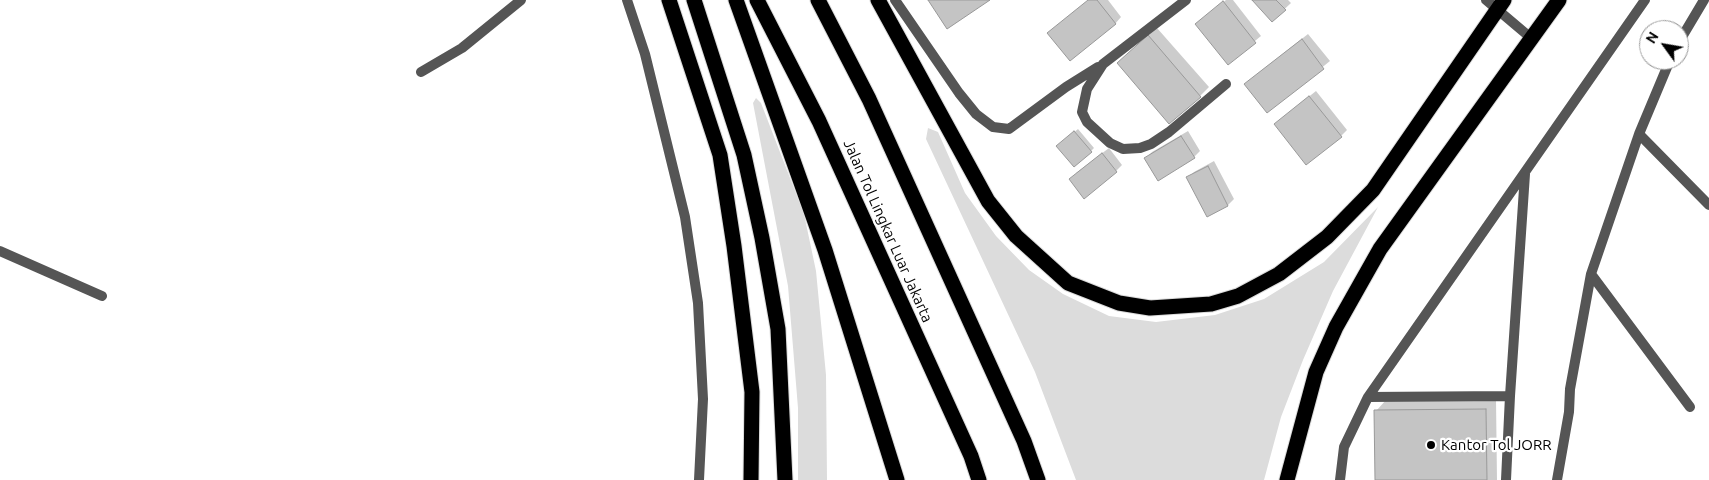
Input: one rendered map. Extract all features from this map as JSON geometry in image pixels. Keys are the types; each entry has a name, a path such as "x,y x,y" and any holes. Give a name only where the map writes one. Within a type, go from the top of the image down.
{"highway":[{"path":"669,0 720,155 734,246 752,392 751,480"},
{"path":"694,0 744,155 762,238 778,329 785,480"},
{"path":"736,0 825,250 897,480"},
{"name":"Jalan Tol Lingkar Luar Jakarta","path":"757,0 819,121 971,456 979,480"},
{"path":"818,0 869,99 1020,432 1038,480"},
{"path":"878,0 988,201 1016,236 1068,283 1119,303 1150,308 1211,304 1238,296 1279,274 1327,237 1373,190 1496,3"},
{"path":"1287,480 1316,372 1336,327 1380,249 1559,0"}],"street":[{"path":"421,72 462,48 521,0"},
{"path":"627,0 645,54 685,217 698,303 703,399 699,480"},
{"path":"895,0 959,93 976,114 993,127 1009,129 1066,87 1103,64 1186,0"},
{"path":"1340,480 1344,447 1368,397 1645,0"},
{"path":"1689,25 1704,0"},
{"path":"1496,3 1531,38"},
{"path":"1103,64 1087,89 1082,112 1087,122 1102,138 1123,149 1140,148 1151,144 1226,84"},
{"path":"1557,480 1569,412 1570,389 1591,274 1639,134 1666,70"},
{"path":"1639,134 1709,205"},
{"path":"1506,480 1525,172"},
{"path":"0,251 102,296"},
{"path":"1591,274 1690,407"},
{"path":"1368,397 1510,396"}],"shaded area":[{"path":"756,98 761,103 804,214 816,271 826,375 827,480 798,480 798,408 788,286 753,103"},
{"path":"928,128 938,132 965,193 996,236 1029,270 1063,294 1109,316 1156,322 1215,315 1264,299 1324,262 1378,207 1333,291 1303,360 1281,417 1264,480 1076,480 1035,372 926,139"}],"building":[{"path":"928,0 990,0 947,29"},
{"path":"1088,0 1097,0 1116,24 1070,61 1047,33"},
{"path":"1252,0 1276,0 1286,10 1272,22"},
{"path":"1223,1 1256,43 1228,65 1195,24"},
{"path":"1148,35 1201,97 1169,124 1117,63"},
{"path":"1302,39 1324,69 1267,113 1244,84"},
{"path":"1309,96 1342,137 1306,165 1274,124"},
{"path":"1074,131 1092,152 1074,167 1056,146"},
{"path":"1181,136 1195,158 1158,181 1144,158"},
{"path":"1102,153 1117,172 1084,199 1069,179"},
{"path":"1208,166 1228,206 1207,217 1186,177"},
{"name":"Kantor Tol JORR","path":"1486,409 1487,480 1375,480 1374,410"}],"place":[{"name":"Kantor Tol JORR","path":"1431,445"}]}
